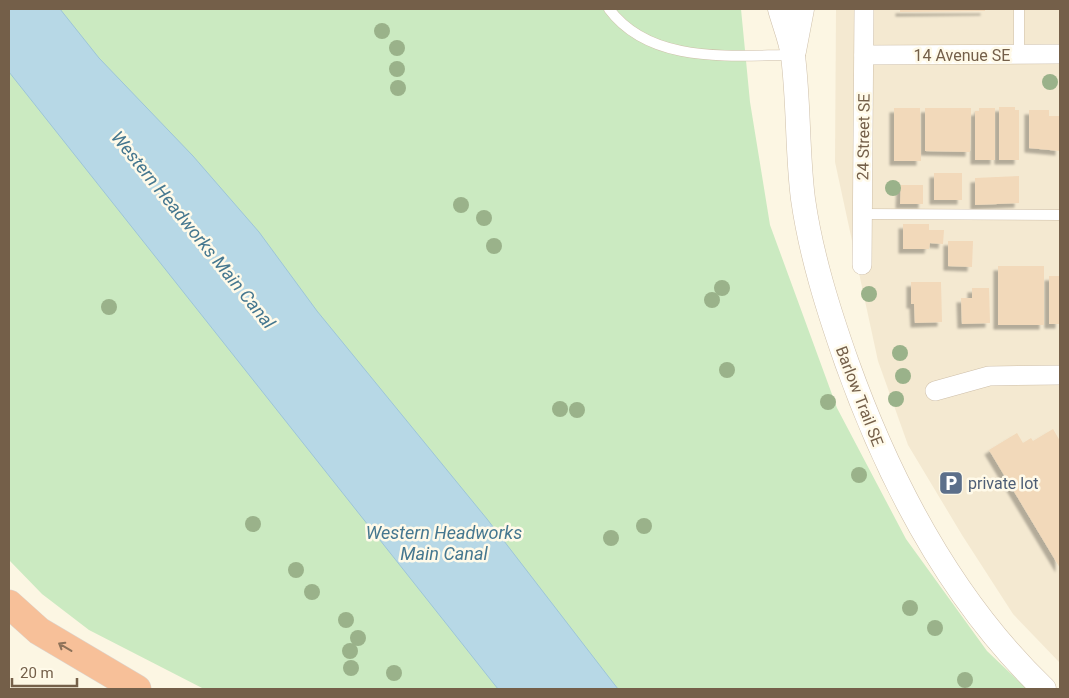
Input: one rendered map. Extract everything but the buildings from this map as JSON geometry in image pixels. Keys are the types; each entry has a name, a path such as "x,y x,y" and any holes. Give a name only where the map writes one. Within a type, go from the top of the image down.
{"highway":[{"path":"9,604 39,631 137,689"}],"street":[{"name":"Barlow Trail SE","path":"780,9 793,55 798,154 812,246 833,322 860,397 883,455 938,556 971,605 995,636 1021,667 1044,689"},
{"name":"Barlow Trail SE","path":"793,55 802,9"},
{"name":"24 Street SE","path":"862,265 864,9"},
{"name":"14 Avenue SE","path":"864,56 1060,54"},
{"path":"935,391 989,376 1060,375"}],"lane":[{"path":"609,9 637,35 660,46 684,52 793,55"},
{"path":"1019,9 1019,55"},
{"path":"862,214 1060,215"}],"shaded area":[{"path":"836,9 1060,9 1060,663 1013,614 962,535 908,445 878,361 835,162"}],"green space":[{"path":"9,9 741,9 750,102 770,225 837,408 906,539 987,651 1027,689 204,689 89,630 42,594 9,560"}],"water":[{"name":"Western Headworks Main Canal","path":"9,9 60,9 99,58 193,156 259,232 317,311 487,519 618,689 498,689 9,72"}],"place":[{"name":"private lot","path":"951,483"}]}
